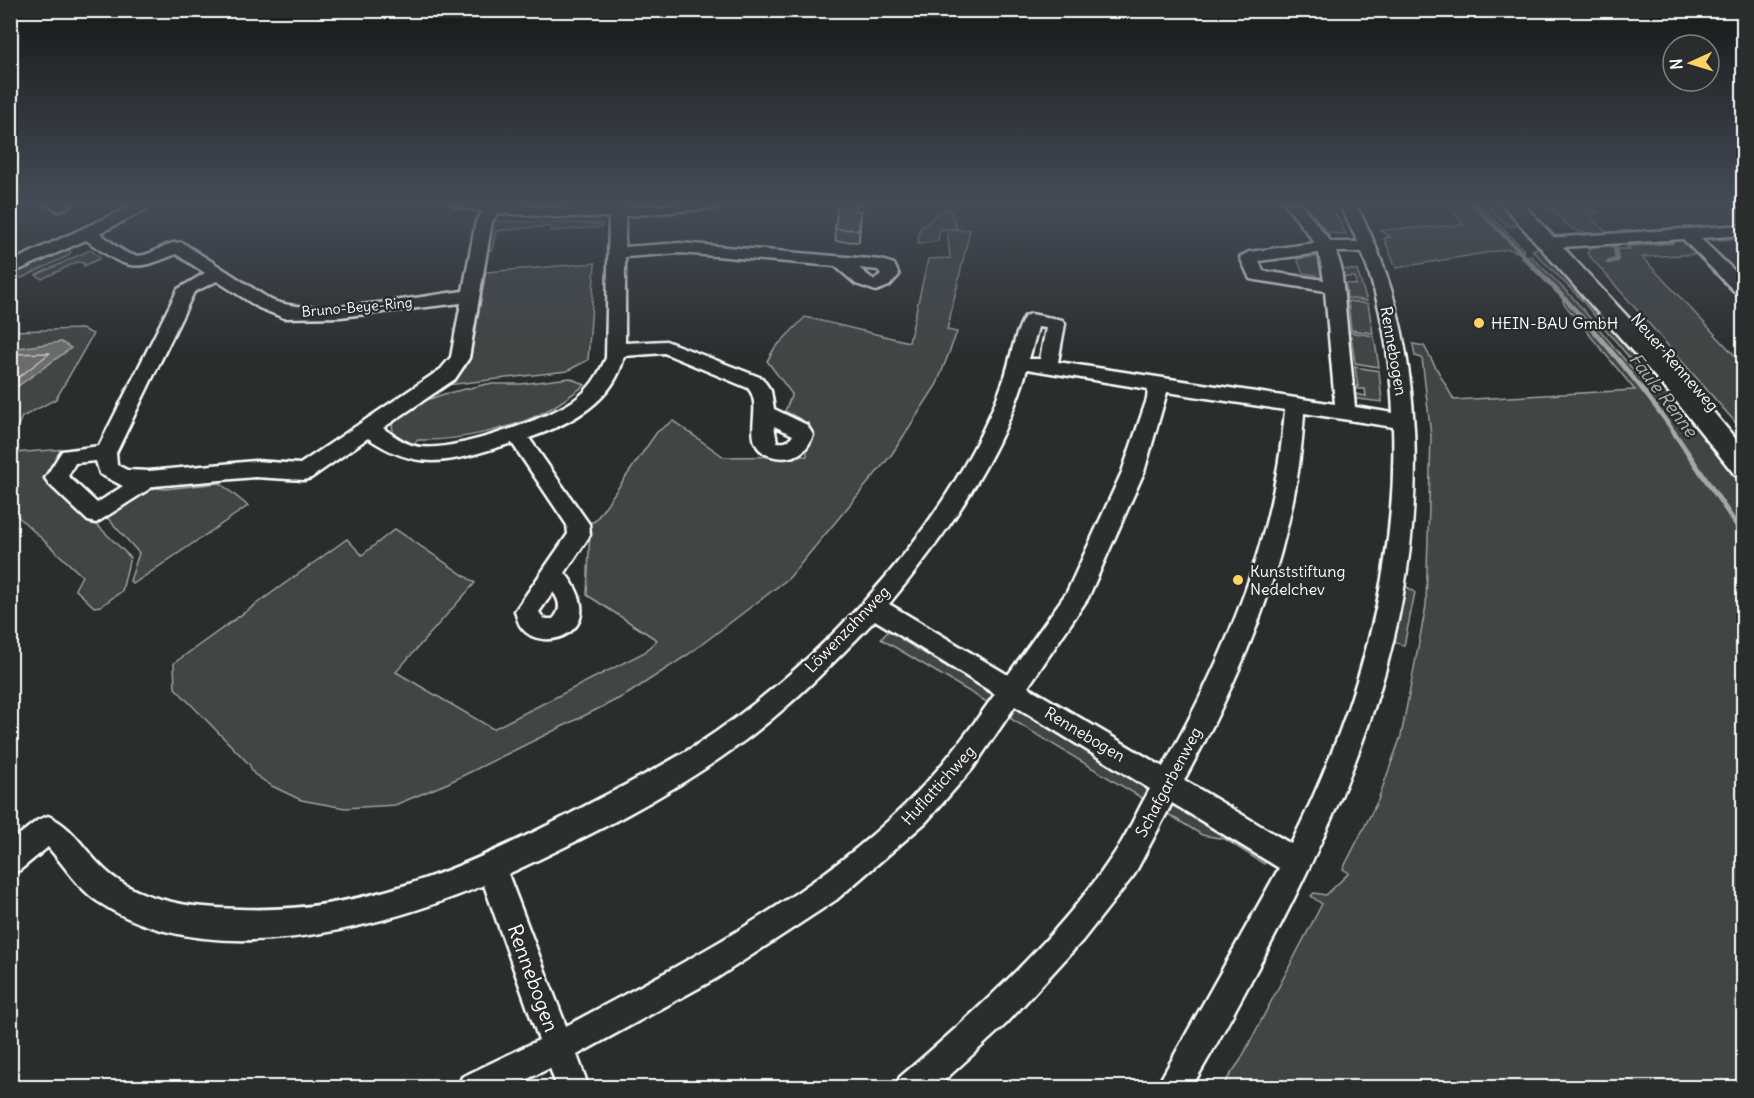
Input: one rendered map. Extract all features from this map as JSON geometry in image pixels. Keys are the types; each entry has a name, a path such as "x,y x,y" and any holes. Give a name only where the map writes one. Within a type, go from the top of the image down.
{"main road":[{"name":"Neuer Renneweg","path":"1567,254 1743,468"},
{"name":"Neuer Renneweg","path":"1568,254 1743,443"}],"street":[{"path":"10,269 42,254"},
{"name":"Bruno-Beye-Ring","path":"119,254 127,260 145,261 160,254"},
{"name":"Bruno-Beye-Ring","path":"188,254 265,304 284,312 340,311 470,296"},
{"path":"218,273 187,289 106,453 107,469 124,478 149,479 255,469 304,472 448,374 460,358 478,254"},
{"path":"369,429 407,452 422,455 457,450 516,435 551,423 568,413 600,387 612,368 615,350 616,254"},
{"path":"756,254 838,261"},
{"path":"1270,254 1248,257 1257,275 1334,287"},
{"path":"1328,254 1332,267 1346,412"},
{"name":"Rennebogen","path":"1172,1088 1202,1041 1298,864 1354,735 1381,656 1401,546 1406,494 1405,422 1395,336 1371,254"},
{"path":"1706,254 1743,291"},
{"name":"Löwenzahnweg","path":"10,860 48,829 65,842 103,888 141,908 186,920 261,927 331,920 411,901 492,869 692,762 725,740 807,671 872,606 921,548 970,477 998,423 1022,362 1031,321 1056,324 1048,366"},
{"path":"615,350 666,347 755,383 763,392 765,412"},
{"name":"Rennebogen","path":"1022,362 1405,422"},
{"name":"Huflattichweg","path":"473,1088 559,1047 706,967 826,890 916,813 964,759 1014,690 1076,597 1133,472 1157,399 1158,383"},
{"name":"Schafgarbenweg","path":"911,1088 956,1051 1052,952 1120,870 1169,785 1253,610 1286,488 1295,404"},
{"path":"516,435 578,524 579,535 553,575"},
{"path":"106,453 69,456 56,478 96,515 149,479"},
{"name":"Rennebogen","path":"872,606 1298,864"},
{"name":"Rennebogen","path":"492,869 573,1088"}],"shaded area":[{"path":"52,254 69,254 22,278 11,274"},
{"path":"81,254 96,254 100,257 84,266 84,263 77,262 42,279 36,275"},
{"path":"950,254 964,254 947,330 957,332 937,384 892,454 789,578 689,654 626,695 448,783 395,805 345,808 301,800 254,774 249,764 175,688 174,663 347,539 362,555 395,529 475,583 396,672 493,729 645,652 657,640 587,595 590,530 586,524 595,521 657,432 673,421 724,457 807,456 807,423 785,411 792,394 767,361 774,349 805,317 909,342 928,259 950,258"},
{"path":"1314,254 1324,254 1328,279 1322,283 1316,282 1316,275 1303,273 1297,259 1316,257"},
{"path":"1390,254 1478,254 1396,268"},
{"path":"1536,254 1551,254 1674,389 1743,480 1743,1087 1221,1088 1240,1061 1322,904 1311,896 1314,893 1326,895 1349,873 1343,869 1378,800 1401,736 1426,606 1431,436 1422,358 1415,356 1413,344 1424,346 1454,400 1635,390 1564,304 1562,298 1521,257 1530,255 1574,299 1650,390 1656,390 1580,298"},
{"path":"1588,254 1696,254 1642,257 1743,364 1743,431"},
{"path":"595,263 588,360 567,371 447,385 466,367 471,355 486,272"},
{"path":"1338,269 1357,270 1367,301 1347,298 1346,286 1339,285 1338,282 1356,285 1355,277 1337,277"},
{"path":"1348,301 1368,304 1373,333 1351,330"},
{"path":"82,329 93,334 56,399 22,417 11,440 11,331"},
{"path":"1343,331 1374,336 1379,367 1355,363 1351,337 1343,336"},
{"path":"1355,367 1379,371 1382,402 1350,398 1349,393 1366,396 1365,389 1349,389 1349,386 1358,387"},
{"path":"570,378 585,385 550,409 503,428 468,436 418,440 411,446 393,432 392,423 427,400 444,394 487,384 521,384"},
{"path":"65,449 49,478 130,557 122,591 101,606 94,607 75,589 82,576 11,510 10,459 13,453"},
{"path":"220,483 248,506 133,584 130,581 139,553 103,513 145,487 165,489"},
{"path":"1404,585 1415,592 1404,646 1391,640"},
{"path":"893,626 902,633 902,640 979,686 989,683 996,695 990,704 881,639"},
{"path":"1010,704 1029,708 1030,717 1132,779 1142,776 1152,788 1145,800 1003,714"},
{"path":"1171,799 1270,853 1264,864 1225,839 1202,835 1163,811"}],"water":[{"path":"61,342 71,348 11,391 11,349"}],"waterway":[{"name":"Faule Renne","path":"1522,254 1605,343 1676,435"},
{"path":"1608,262 1617,260 1616,254"},
{"name":"Faule Renne","path":"1675,434 1744,536"}],"place":[{"name":"HEIN-BAU GmbH","path":"1479,323"},
{"name":"Kunststiftung Nedelchev","path":"1238,580"}]}
